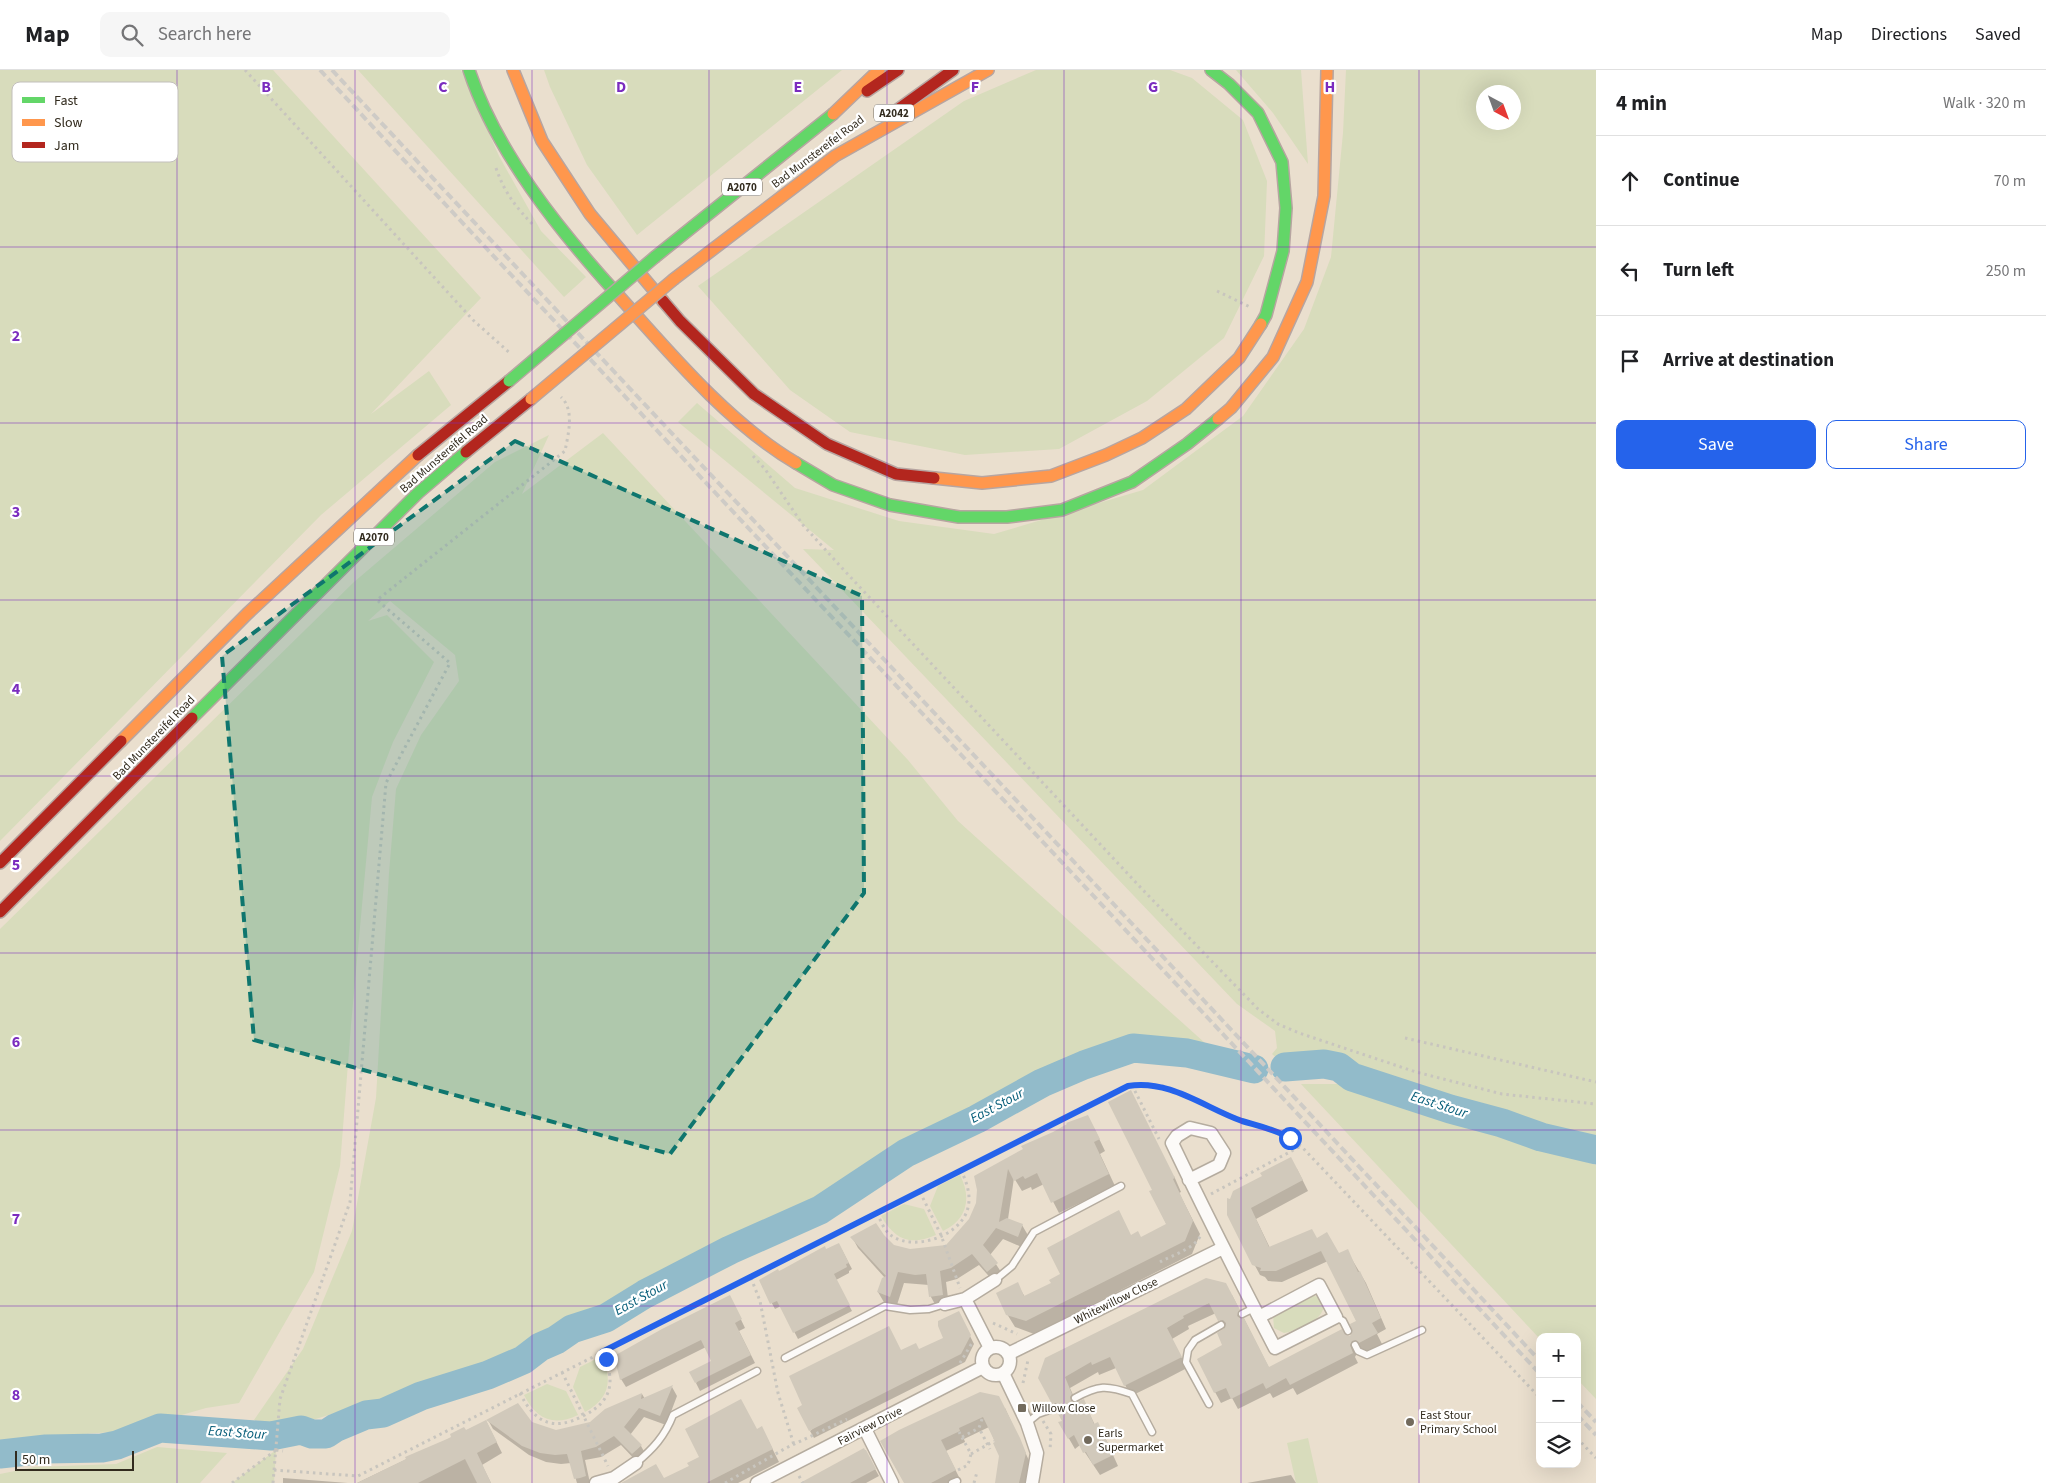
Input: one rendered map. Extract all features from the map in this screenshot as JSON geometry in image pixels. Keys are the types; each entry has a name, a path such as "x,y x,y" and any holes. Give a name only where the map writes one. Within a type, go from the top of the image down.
{"main road":[{"path":"469,70 475,88 521,174 550,215 602,278 667,349 738,420 781,454 833,485 882,502 959,517 1007,517 1062,510 1132,482 1187,444 1231,408 1273,357 1307,282 1324,196 1327,70"},
{"path":"514,70 542,141 612,242 680,321 754,394 827,444 896,474 982,483 1051,476 1106,455 1142,438 1186,409 1239,358 1266,315 1284,250 1286,208 1282,162 1258,112 1230,84 1211,70"},
{"path":"829,118 879,70"},
{"name":"Bad Munstereifel Road","path":"0,864 247,614 406,465 509,381 655,257 829,118 898,70"},
{"name":"Bad Munstereifel Road","path":"0,912 263,646 418,493 674,279 834,156 953,70"},
{"path":"834,156 988,70"}],"street":[{"path":"1190,1180 1199,1201 1256,1313 1275,1348 1336,1317 1319,1285 1256,1313"},
{"name":"Whitewillow Close","path":"1008,1354 1223,1248"},
{"path":"945,1304 965,1299 995,1280"},
{"path":"965,1299 990,1348"},
{"path":"998,1347 1008,1354 1010,1362 1003,1373 989,1373 983,1367 982,1358 990,1348 998,1347"},
{"name":"Fairview Drive","path":"757,1483 983,1367"},
{"path":"1003,1373 1026,1423 1037,1453 1032,1483"},
{"path":"865,1429 892,1483"},
{"path":"596,1483 615,1480 636,1464"}],"lane":[{"path":"995,1280 1012,1266 1034,1232 1121,1186"},
{"path":"785,1358 885,1306 910,1310 929,1309 945,1304"},
{"path":"1242,1314 1256,1313"},
{"path":"1336,1317 1343,1321 1348,1331"},
{"path":"1208,1404 1186,1362 1188,1350 1195,1340 1221,1325"},
{"path":"1355,1345 1358,1351 1367,1355 1422,1330"},
{"path":"636,1464 652,1450 666,1432 673,1415 757,1371"},
{"path":"1074,1398 1103,1386 1114,1387 1132,1394 1152,1432"},
{"path":"1026,1423 1038,1414 1055,1408"}],"path":[{"path":"245,70 472,320 515,357"},
{"path":"1217,291 1266,315"},
{"path":"273,1483 280,1399 350,1202 386,783 450,663 377,600 565,451 570,426 565,401 558,395"},
{"path":"842,568 1229,981 1258,1009 1278,1024 1299,1033 1416,1072 1502,1094 1596,1104"},
{"path":"1405,1038 1596,1082"},
{"path":"274,1470 358,1476 1128,1086 1145,1084 1163,1086 1242,1120 1274,1129 1301,1146 1536,1394"},
{"path":"1199,1201 1230,1182 1301,1146"},
{"path":"877,1213 884,1229 890,1235 901,1241 915,1244 928,1242 956,1227 968,1210 968,1185 961,1170"},
{"path":"920,1192 941,1235 965,1299"},
{"path":"1158,1263 1192,1245 1200,1237 1202,1229"},
{"path":"751,1278 760,1301 778,1393 794,1445"},
{"path":"958,1366 972,1342 971,1330 978,1326 993,1323 1020,1335"},
{"path":"520,1393 533,1414 550,1423 566,1423 583,1416 601,1405 609,1390 609,1368 602,1352"},
{"path":"562,1372 615,1480"},
{"path":"725,1483 794,1445 854,1416"},
{"path":"962,1437 979,1428 982,1420"},
{"path":"979,1428 989,1447"},
{"path":"958,1470 968,1465 971,1454 959,1432"},
{"path":"971,1454 989,1447 994,1441"},
{"path":"1581,1442 1596,1458"},
{"path":"232,1483 276,1450 283,1451"},
{"path":"974,1483 977,1472"}],"highlighted area":[{"path":"515,441 862,596 864,893 670,1154 254,1040 222,656"}],"green space":[{"path":"0,70 273,70 481,298 371,414 429,371 451,405 321,515 0,841"},
{"path":"358,70 461,70 499,156 541,231 586,277 564,297"},
{"path":"544,70 842,70 637,235 587,165 550,87"},
{"path":"1036,70 1170,70 1192,78 1243,120 1267,181 1264,256 1224,338 1147,401 1059,449 965,455 850,432 790,390 698,286 964,101"},
{"path":"1236,70 1301,70 1308,164 1273,113"},
{"path":"1346,70 1596,70 1596,1143 1482,1113 1361,1072 1343,1062 1311,1059 1279,1060 1272,1054 1277,1048 1275,1031 1237,1004 803,549 834,550 678,422 697,403 795,488 899,521 994,534 1143,490 1243,416 1304,329 1331,257 1343,133"},
{"path":"603,433 908,760 958,821 1205,1043 1098,1046 846,1178 812,1205 721,1242 517,1352 471,1371 293,1426 254,1420 303,1349 352,1231 376,1098 389,873 396,789 421,735 459,681 455,655 390,601 368,621 387,615 434,662 393,742 372,797 340,1166 314,1272 239,1403 206,1408 126,1431 0,1440 0,929 354,582 495,462 549,435 522,494"},
{"path":"1301,1084 1339,1084 1596,1165 1596,1399 1581,1383 1581,1333 1536,1333 1536,1335"},
{"path":"960,1175 966,1192 965,1208 957,1221 943,1231 930,1206 938,1186"},
{"path":"904,1204 924,1209 936,1235 911,1240 904,1239 892,1231 881,1216"},
{"path":"1310,1295 1319,1297 1324,1306 1322,1312 1315,1320 1305,1326 1284,1333 1274,1328 1273,1316"},
{"path":"602,1356 607,1373 607,1388 599,1401 585,1412 573,1387 580,1367"},
{"path":"547,1384 566,1391 578,1415 569,1419 553,1420 540,1415 534,1410 524,1395"},
{"path":"1308,1438 1318,1483 1296,1483 1287,1443"},
{"path":"157,1447 227,1453 200,1483 0,1483 0,1474 35,1467 116,1464"},
{"path":"276,1450 274,1483 232,1483"}],"building":[{"path":"1131,1090 1175,1178 1173,1179 1193,1221 1185,1241 1026,1321 1006,1315 996,1293 1018,1282 1024,1296 1051,1283 1049,1280 1060,1274 1047,1248 1119,1210 1131,1235 1138,1231 1141,1237 1166,1224 1149,1191 1152,1190 1108,1102"},
{"path":"1088,1115 1100,1139 1094,1142 1109,1174 1051,1203 1037,1173 1025,1179 1023,1176 1014,1181 1008,1169 999,1222 1007,1218 1023,1224 1018,1237 996,1228 983,1245 998,1263 987,1272 972,1254 951,1268 940,1271 943,1295 929,1297 926,1274 915,1275 898,1272 890,1297 877,1292 882,1278 886,1276 850,1237 876,1223 894,1245 910,1249 946,1245 969,1219 976,1203 977,1190 974,1176 1023,1149 1021,1146 1053,1132 1066,1123"},
{"path":"1291,1157 1303,1180 1251,1208 1269,1247 1312,1229 1317,1238 1327,1232 1339,1253 1348,1249 1358,1272 1360,1271 1381,1318 1372,1323 1378,1333 1359,1343 1356,1340 1352,1341 1350,1345 1353,1353 1290,1385 1286,1378 1266,1389 1263,1383 1231,1399 1226,1388 1214,1393 1197,1359 1222,1345 1217,1333 1225,1328 1226,1323 1223,1320 1218,1321 1209,1303 1183,1316 1184,1318 1167,1328 1182,1357 1124,1386 1110,1357 1092,1365 1091,1362 1065,1377 1072,1394 1070,1397 1071,1401 1075,1403 1084,1399 1094,1424 1098,1422 1113,1455 1093,1465 1086,1452 1083,1453 1074,1435 1068,1439 1058,1422 1062,1421 1057,1412 1059,1406 1056,1403 1052,1404 1038,1378 1045,1358 1206,1278 1226,1283 1240,1310 1237,1316 1244,1318 1269,1367 1342,1329 1346,1335 1350,1336 1352,1333 1350,1324 1356,1321 1321,1251 1276,1271 1260,1271 1261,1268 1252,1265 1227,1215 1227,1198 1230,1199 1233,1191 1262,1176 1260,1173"},
{"path":"839,1243 849,1263 846,1264 847,1267 834,1274 850,1305 793,1333 777,1301 770,1304 759,1280 825,1246 826,1249"},
{"path":"730,1295 742,1319 735,1323 751,1355 695,1383 689,1372 711,1361 701,1340 620,1380 614,1356 662,1329"},
{"path":"959,1311 971,1335 961,1354 809,1431 797,1408 802,1405 789,1376 889,1326 901,1350 916,1343 919,1349 943,1338 938,1321"},
{"path":"673,1385 660,1416 639,1408 624,1427 642,1445 632,1454 614,1436 596,1447 581,1451 586,1476 580,1478 574,1479 567,1454 540,1453 522,1446 486,1420 518,1403 532,1422 556,1430 590,1422 605,1409 642,1393 641,1399"},
{"path":"980,1392 999,1396 1020,1438 1026,1453 1019,1483 995,1483 999,1456 993,1443 995,1442 983,1417 959,1428 960,1431 941,1440 956,1470 931,1483 904,1483 880,1441 899,1430"},
{"path":"741,1399 757,1429 762,1426 773,1449 706,1483 621,1483 656,1464 664,1478 689,1466 687,1463 699,1457 685,1429"},
{"path":"486,1420 497,1442 477,1453 491,1483 477,1483 465,1459 418,1483 357,1483 406,1459 405,1457 451,1437 450,1434 464,1427 466,1430"},
{"path":"864,1448 876,1469 850,1483 800,1483"}],"waterway":[{"name":"East Stour","path":"0,1454 46,1449 102,1448 117,1445 160,1428 271,1436 301,1430 312,1434 326,1434 335,1428 366,1415 383,1413 421,1396 488,1375 523,1360 540,1347 556,1340 572,1329 606,1318 645,1294 730,1250 820,1210 906,1153 977,1119 1042,1083 1084,1065 1133,1048 1187,1053 1254,1069"},
{"name":"East Stour","path":"1285,1067 1324,1064 1339,1067 1352,1077 1450,1109 1502,1123 1541,1137 1596,1150"}],"railway":[{"path":"320,70 1536,1370"},
{"path":"332,70 1536,1357"},
{"path":"1581,1406 1596,1422"},
{"path":"1581,1419 1596,1435"}],"traffic: fast":[{"path":"469,70 495,131 531,189 573,244 617,294"},
{"path":"1211,70 1229,84 1258,113 1282,162 1286,208 1283,251 1266,315 1261,324"},
{"path":"655,257 833,114"},
{"path":"509,381 655,257"},
{"path":"796,463 833,485 890,505 959,517 1007,517 1062,510 1132,482 1187,444 1218,419"},
{"path":"192,718 418,493 466,452"}],"traffic: slow":[{"path":"513,70 542,141 590,214 663,301"},
{"path":"833,114 879,70"},
{"path":"674,279 835,156 988,70"},
{"path":"1218,419 1231,408 1273,357 1307,282 1324,196 1327,70"},
{"path":"531,399 674,279"},
{"path":"617,294 700,385 723,407 771,447 796,463"},
{"path":"934,478 982,483 1051,476 1106,455 1142,438 1186,409 1239,358 1261,324"},
{"path":"121,741 247,614 418,455"}],"traffic: jam":[{"path":"867,91 898,70"},
{"path":"896,111 953,70"},
{"path":"663,301 680,321 754,394 827,444 896,474 934,478"},
{"path":"418,455 509,381"},
{"path":"466,452 531,399"},
{"path":"0,912 192,718"},
{"path":"0,863 121,741"}],"place":[{"name":"Willow Close","path":"1022,1408"},
{"name":"East Stour Primary School","path":"1410,1422"},
{"name":"Earls Supermarket","path":"1088,1440"}],"route":[{"path":"606,1359 602,1352 920,1192 1031,1133 1128,1086 1145,1084 1163,1086 1242,1120 1274,1129 1290,1138"}]}
